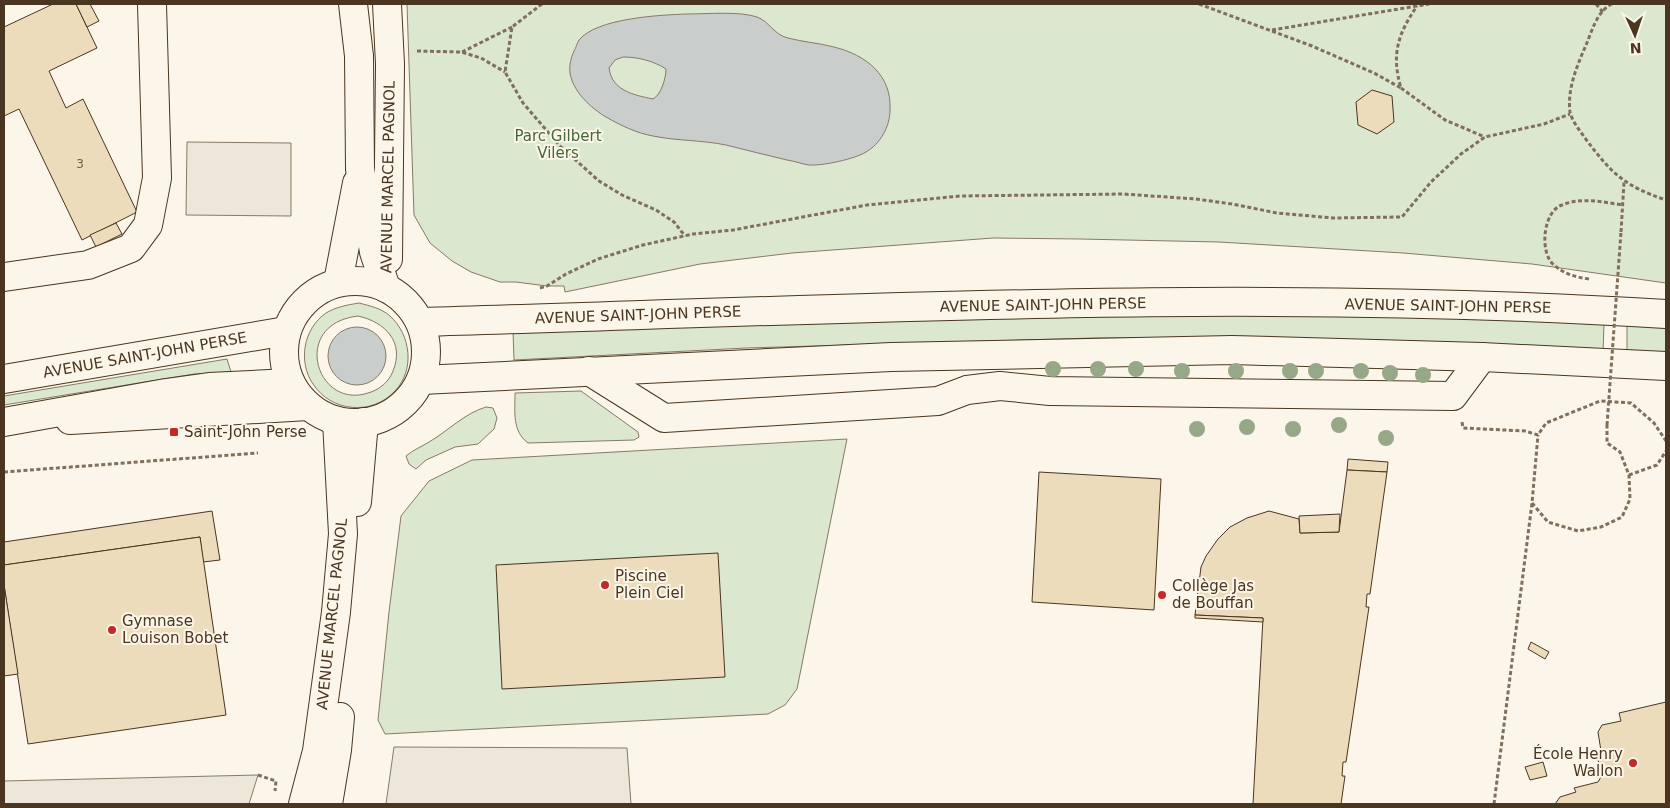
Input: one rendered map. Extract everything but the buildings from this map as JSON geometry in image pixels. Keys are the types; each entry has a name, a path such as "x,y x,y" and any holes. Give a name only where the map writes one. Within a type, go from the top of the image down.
{"main road":[{"path":"4,277 88,264 131,248 148,225 156,178 152,4"},
{"name":"AVENUE MARCEL PAGNOL","path":"353,4 359,56 360,169 374,252 386,288"},
{"name":"AVENUE MARCEL PAGNOL","path":"386,288 389,253 390,64 387,4"},
{"name":"AVENUE MARCEL PAGNOL","path":"338,282 360,169"},
{"path":"362,281 386,288 406,302 420,322 426,345 425,368 421,380 402,406 382,418 364,422 337,421 308,406 290,383 283,355 286,331 298,309 316,292 338,282 362,281"},
{"name":"AVENUE SAINT-JOHN PERSE","path":"420,322 888,308 1192,303 1325,303 1586,309 1666,314"},
{"name":"AVENUE SAINT-JOHN PERSE","path":"4,379 286,331"},
{"path":"421,380 891,356 1232,350 1482,357 1666,366"},
{"path":"999,354 1000,386"},
{"path":"589,371 664,418 938,401 967,390 1000,386 1050,391 1453,396 1482,357"},
{"path":"4,423 166,393 209,388 290,383"},
{"path":"4,423 308,406"},
{"name":"AVENUE MARCEL PAGNOL","path":"303,804 317,751 336,612 342,544 342,501 337,421"},
{"name":"AVENUE MARCEL PAGNOL","path":"328,804 337,750 364,422"}],"path":[{"path":"461,52 512,27 542,4"},
{"path":"1202,4 1271,30 1374,73 1401,88 1445,120 1485,137"},
{"path":"1271,30 1429,4"},
{"path":"1596,4 1603,12"},
{"path":"1612,4 1597,19 1576,71 1570,92 1570,114 1578,129 1604,163 1624,182 1645,193 1666,200"},
{"path":"1401,88 1397,75 1397,42 1403,28 1417,6"},
{"path":"505,72 512,27"},
{"path":"409,51 461,52 481,58 505,72 523,103 560,146 599,181 622,195 656,210 674,222 685,236"},
{"path":"538,288 547,286 566,274 598,259 643,245 867,205 979,196 1123,194 1196,199 1276,213 1333,218 1402,217 1431,182 1461,154 1485,137 1544,124 1570,114"},
{"path":"1532,503 1548,522 1578,531 1601,527 1622,517 1630,499 1629,475 1620,452 1607,442 1624,182"},
{"path":"1597,280 1571,276 1552,264 1546,250 1545,231 1550,213 1560,205 1582,201 1599,201 1623,205"},
{"path":"1615,282 1624,282"},
{"path":"1453,396 1463,428 1525,431 1538,434"},
{"path":"1494,804 1532,503 1538,434 1546,423 1600,401 1631,403 1654,423 1666,441"},
{"path":"1629,475 1656,466 1666,451"},
{"path":"4,472 258,453"},
{"path":"258,775 276,781 274,797"}],"green space":[{"name":"Parc Gilbert Vilers","path":"407,4 1666,4 1666,283 1532,264 1403,253 1219,242 993,238 792,253 700,264 565,292 564,286 500,282 471,272 452,261 430,243 414,215"},
{"path":"359,303 383,311 397,324 406,343 408,363 401,383 386,399 364,407 352,407 341,405 321,393 308,375 304,356 308,337 318,320 334,309","holes":["358,316 384,328 390,335 394,342 396,361 391,375 380,388 368,393 350,395 335,389 324,378 318,364 318,348 324,334 337,322"]},
{"path":"1296,310 1604,323 1603,353 1446,342 1242,337 1093,338 746,348 514,360 513,332 769,321"},
{"path":"1627,322 1666,325 1666,353 1627,351"},
{"path":"227,359 231,372 194,374 4,405 4,396"},
{"path":"581,391 638,432 639,437 634,440 528,443 519,433 515,414 515,393"},
{"path":"486,407 493,408 497,418 494,429 478,444 455,447 426,460 416,469 409,464 406,456 436,438 471,413"},
{"name":"Piscine Plein Ciel","path":"847,439 797,689 785,705 768,714 385,734 378,720 401,516 429,481 472,460"}],"shaded area":[{"path":"722,13 750,15 761,19 783,36 834,47 857,55 875,68 887,87 890,116 880,140 861,155 838,162 809,165 726,145 647,135 623,126 594,109 579,93 572,80 570,64 579,40 588,33 614,22 675,15","holes":["623,57 651,62 666,69 662,86 656,97 653,99 639,96 625,91 614,82 609,68 615,60"]},
{"path":"187,142 291,143 291,216 186,215"},
{"path":"357,327 373,332 381,340 386,356 381,372 373,380 357,385 341,380 333,372 328,356 333,340 341,332"},
{"path":"394,747 627,748 631,804 386,804"},
{"path":"258,775 249,804 4,804 4,781"}],"place":[{"name":"Saint-John Perse","path":"174,432"},
{"name":"Piscine Plein Ciel","path":"605,585"},
{"name":"Collège Jas de Bouffan","path":"1162,595"},
{"name":"Gymnase Louison Bobet","path":"112,630"},
{"name":"École Henry Wallon","path":"1633,763"}]}
